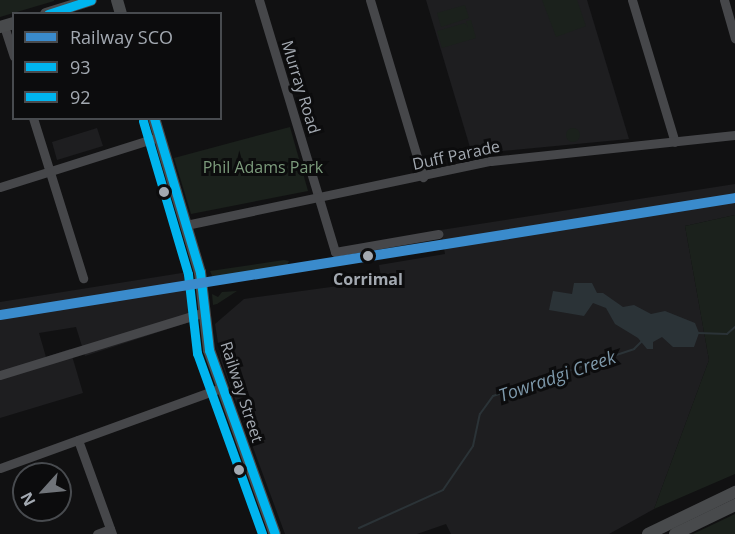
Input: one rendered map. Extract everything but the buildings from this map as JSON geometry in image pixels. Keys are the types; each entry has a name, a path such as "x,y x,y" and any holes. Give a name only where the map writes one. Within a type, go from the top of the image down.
{"main road":[{"path":"52,12 91,0"},
{"name":"Railway Street","path":"155,120 200,272 209,350 274,534"},
{"path":"648,534 735,492"},
{"path":"675,534 735,505"}],"street":[{"name":"Murray Road","path":"259,0 335,252 438,234"},
{"path":"370,0 423,177"},
{"path":"632,0 675,142"},
{"path":"723,0 733,25 735,39"},
{"path":"6,26 12,48"},
{"path":"34,120 83,278"},
{"name":"Duff Parade","path":"186,225 491,161 735,135"},
{"path":"0,187 159,137"},
{"path":"0,375 205,312"},
{"path":"0,468 221,388"},
{"path":"78,441 111,532 97,534"}],"shaded area":[{"path":"426,0 587,0 629,139 472,154"},
{"path":"97,128 103,146 57,160 52,142"},
{"path":"735,184 735,215 685,226 709,360 654,509 609,534 451,534 446,524 417,534 285,534 221,361 215,324 244,299 353,284 381,277 379,265 445,254 441,230"},
{"path":"188,272 196,320 85,356 76,327 39,333 46,357 70,349 83,393 0,418 0,302"},
{"path":"574,283 592,283 597,293 603,293 623,307 634,305 651,314 665,311 695,323 699,333 694,347 673,347 662,337 653,342 653,349 647,349 638,338 615,324 606,308 593,303 584,316 549,310 553,291 572,294"}],"green space":[{"path":"0,0 54,0 12,12 0,17"},
{"path":"542,0 577,0 586,26 556,37"},
{"path":"465,5 469,18 441,27 437,13"},
{"path":"471,20 476,38 442,48 437,31 465,23 468,28 466,21"},
{"name":"Phil Adams Park","path":"290,127 308,191 191,214 174,158"},
{"path":"570,128 576,128 580,135 576,142 570,142 566,138 566,132"},
{"path":"735,215 735,474 654,509 709,360 685,226"},
{"path":"289,261 287,266 213,278 210,271"},
{"path":"237,291 213,305 212,294 218,297 222,292"},
{"path":"735,514 735,534 693,534"}],"waterway":[{"name":"Towradgi Creek","path":"698,333 727,334 735,327"},
{"name":"Towradgi Creek","path":"359,528 443,490 473,446 480,414 493,396 634,349 642,341"}],"rail line":[{"name":"SCO","path":"0,315 735,198"}],"transit line":[{"name":"93","path":"54,12 91,0"},
{"name":"93","path":"155,120 200,272 209,350 275,534"},
{"name":"92","path":"143,121 188,274 197,353 262,534"}],"place":[{"name":"Corrimal","path":"368,256"}]}
